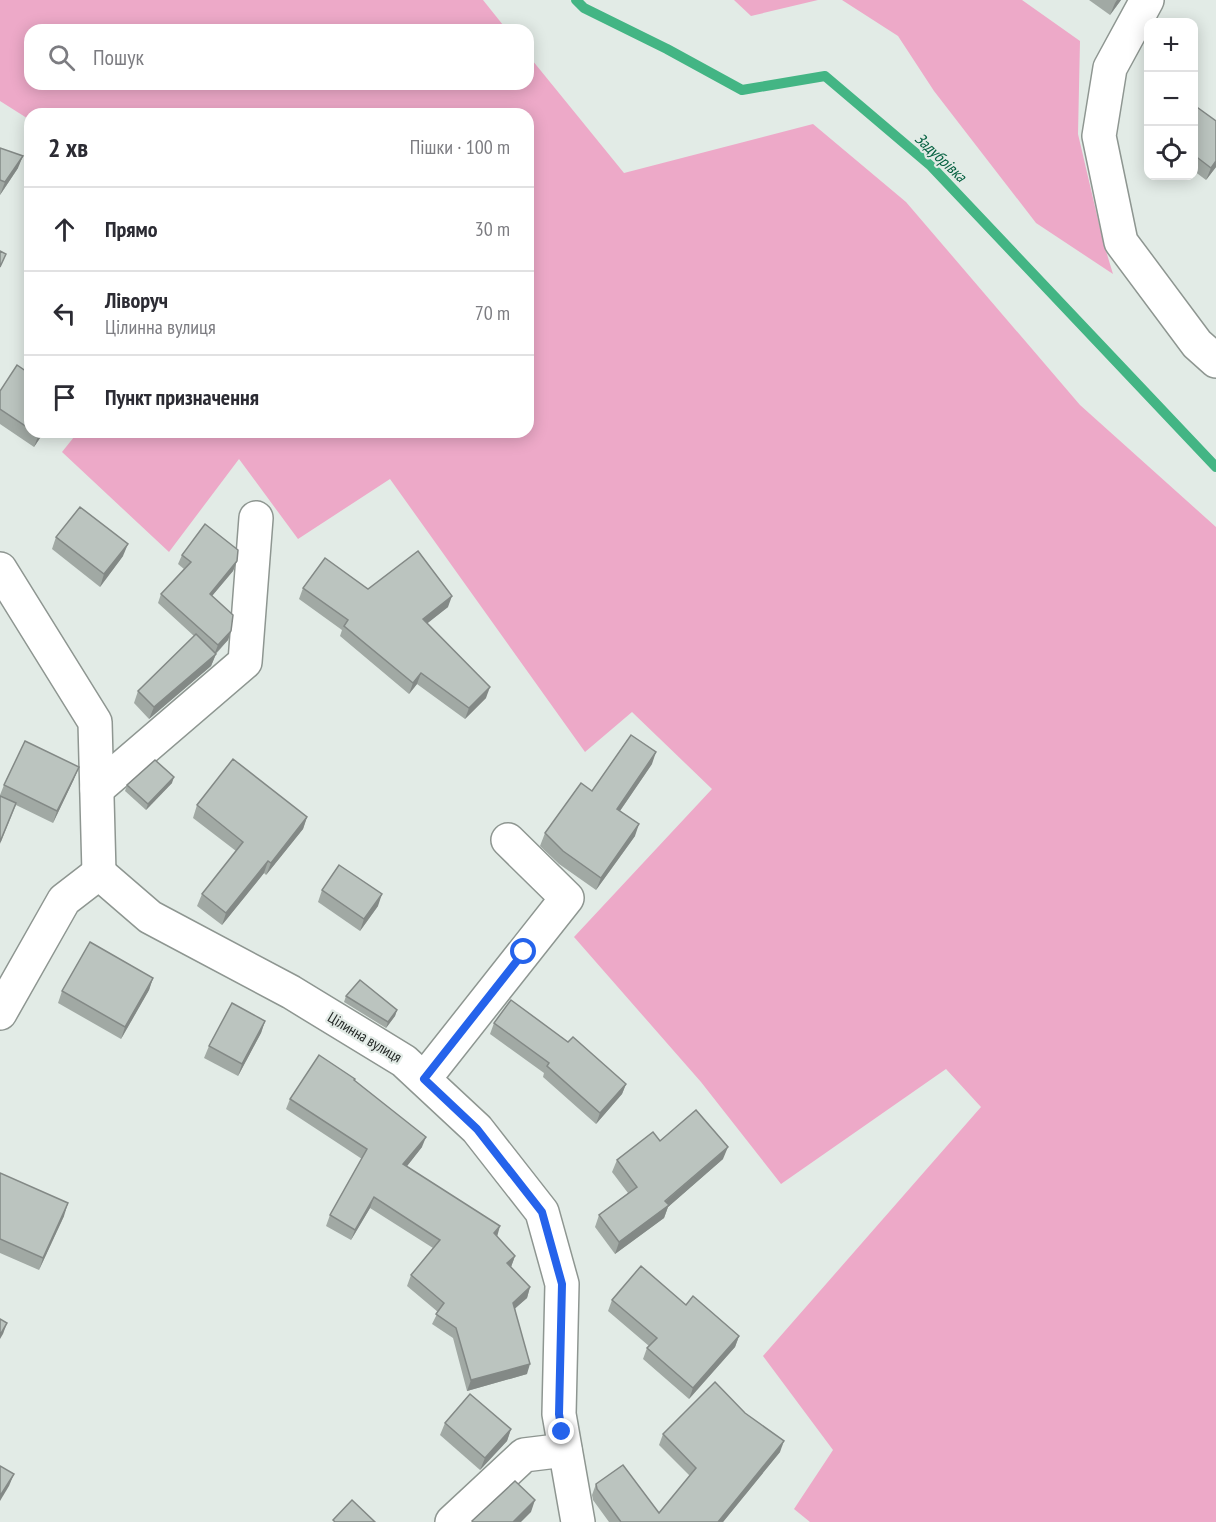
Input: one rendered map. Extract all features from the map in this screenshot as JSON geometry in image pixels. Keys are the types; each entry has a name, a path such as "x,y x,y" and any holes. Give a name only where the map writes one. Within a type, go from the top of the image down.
{"street":[{"path":"1147,0 1110,68 1099,136 1121,242 1197,344 1216,361"},
{"path":"97,789 245,662 256,518"},
{"path":"0,569 95,722 99,873 64,900 0,1013"},
{"path":"424,1079 567,897 508,840"},
{"name":"Цілинна вулиця","path":"99,873 150,917 291,992 405,1061 477,1129 542,1212 562,1284 559,1414 578,1522"},
{"path":"452,1522 524,1455 565,1450"}],"shaded area":[{"path":"0,0 483,0 502,24 24,24 24,90 534,90 534,62 624,173 813,124 906,202 1080,405 1216,527 1216,1522 810,1522 794,1509 833,1450 763,1356 981,1107 946,1069 781,1184 701,1082 574,937 712,789 632,712 585,752 390,479 298,539 239,459 169,552 62,452 73,438 534,438 534,108 24,108 24,116 0,101"},
{"path":"734,0 818,0 751,16"},
{"path":"842,0 1022,0 1080,41 1078,134 1113,274 1036,223 934,91 898,36"}],"building":[{"path":"1198,108 1216,121 1216,161 1211,168 1198,158"},
{"path":"0,148 23,156 5,182 0,180"},
{"path":"0,251 6,254 0,267"},
{"path":"17,365 24,370 24,425 0,409 0,391"},
{"path":"80,507 128,544 104,574 56,537"},
{"path":"205,524 238,550 237,561 210,594 233,615 231,631 218,645 161,594 191,562 182,555"},
{"path":"418,551 452,596 423,619 490,687 469,708 421,673 413,683 344,626 348,620 303,588 325,558 368,589"},
{"path":"196,634 216,654 154,707 138,691"},
{"path":"631,735 656,752 617,809 639,824 601,878 563,851 545,833 581,783 592,791"},
{"path":"25,741 79,767 57,811 4,785"},
{"path":"233,759 307,817 271,863 268,861 226,913 202,894 243,842 197,805"},
{"path":"155,760 174,777 148,804 127,785"},
{"path":"0,796 16,803 0,842"},
{"path":"339,865 382,894 364,919 322,890"},
{"path":"90,942 153,978 125,1027 62,991"},
{"path":"360,980 397,1010 388,1022 346,996"},
{"path":"511,1000 568,1042 573,1037 626,1084 600,1113 547,1066 549,1063 494,1023"},
{"path":"232,1003 265,1021 242,1064 209,1046"},
{"path":"319,1055 355,1079 426,1137 403,1164 500,1226 494,1233 515,1256 507,1263 530,1287 513,1303 530,1364 471,1380 456,1328 436,1314 444,1303 411,1275 440,1240 374,1197 355,1230 330,1215 367,1149 290,1099"},
{"path":"696,1110 728,1147 665,1201 669,1205 619,1242 599,1215 637,1187 617,1160 653,1132 660,1141"},
{"path":"0,1173 68,1203 43,1258 0,1239"},
{"path":"641,1266 686,1305 693,1296 739,1336 693,1388 647,1348 657,1338 612,1300"},
{"path":"0,1319 7,1323 0,1335"},
{"path":"715,1382 745,1413 784,1441 718,1522 621,1522 597,1489 596,1484 623,1465 659,1513 696,1468 663,1434"},
{"path":"470,1394 511,1429 485,1458 445,1423"},
{"path":"0,1466 14,1474 0,1496"},
{"path":"515,1481 535,1500 513,1522 472,1521"},
{"path":"352,1500 375,1522 335,1522 333,1520"}],"waterway":[{"name":"Задубрівка","path":"576,0 584,8 667,49 742,90 825,76 931,166 1216,467"}],"route":[{"path":"524,952 424,1079 477,1129 542,1212 562,1284 559,1414 562,1432"}]}
